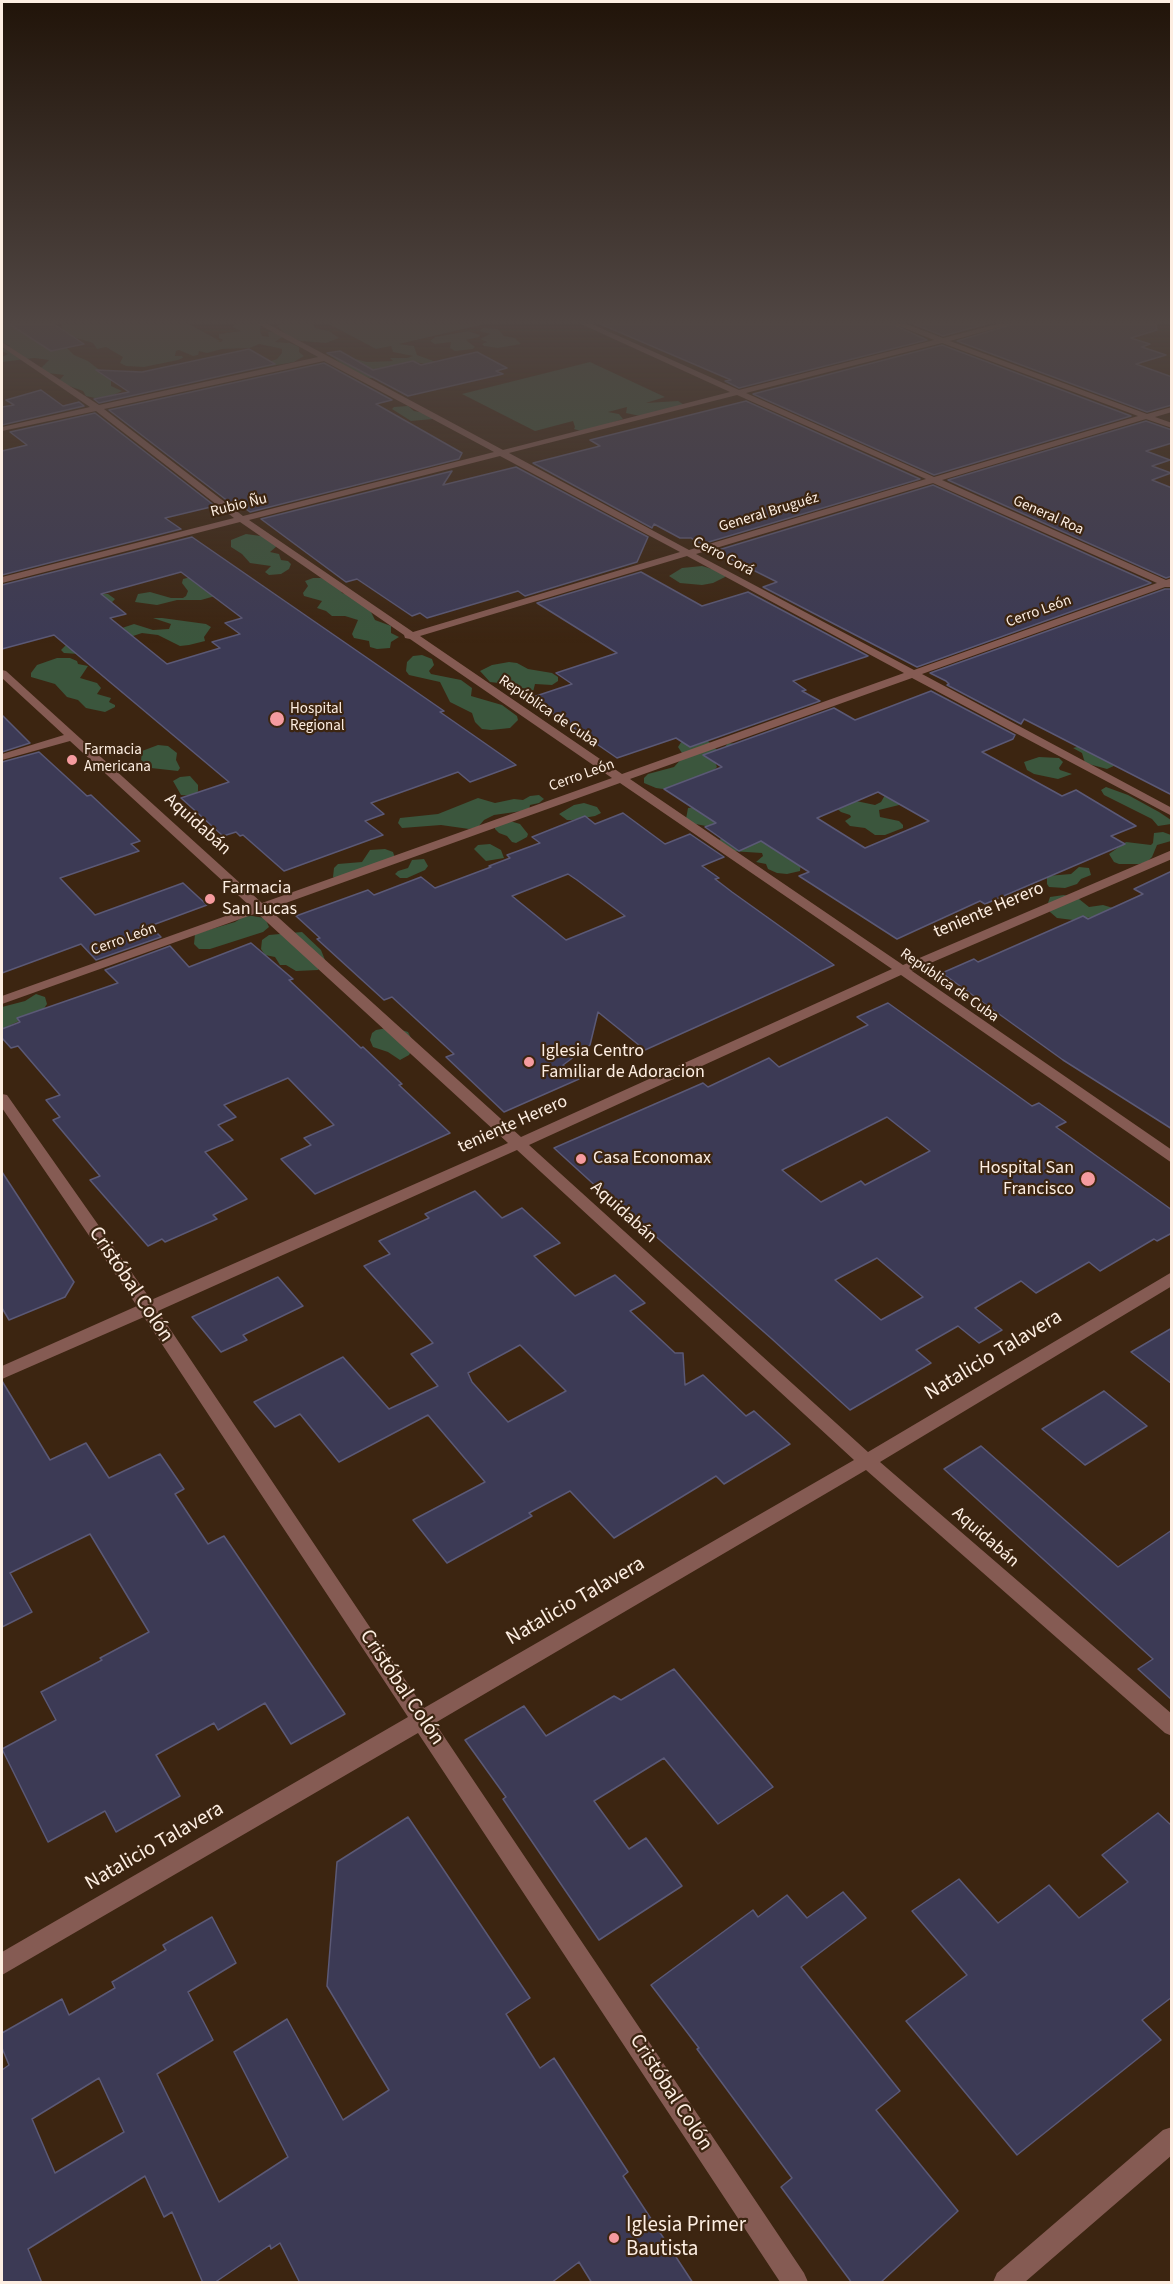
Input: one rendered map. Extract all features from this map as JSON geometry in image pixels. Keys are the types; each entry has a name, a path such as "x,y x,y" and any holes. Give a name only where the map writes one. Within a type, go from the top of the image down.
{"street":[{"name":"República de Cuba","path":"126,431 241,519 409,636 902,970 1172,1158"},
{"name":"Cerro Corá","path":"459,431 1172,813"},
{"name":"Rubio Ñu","path":"2,580 590,431"},
{"name":"General Roa","path":"824,431 1169,583"},
{"name":"General Bruguéz","path":"409,636 1101,431"},
{"name":"Cerro León","path":"2,1000 911,673 1169,583"},
{"name":"Aquidabán","path":"2,673 867,1461 1172,1727"},
{"path":"2,757 70,737"},
{"name":"teniente Herero","path":"2,1373 518,1144 902,970 1172,854"},
{"name":"Cristóbal Colón","path":"2,1098 148,1309 795,2283"},
{"name":"Natalicio Talavera","path":"2,1964 867,1461 1172,1278"},
{"path":"1006,2283 1172,2139"}],"green space":[{"path":"246,534 268,537 277,546 270,552 279,554 281,560 288,561 291,564 289,569 281,574 269,575 265,572 271,566 250,563 231,547 231,540"},
{"path":"702,566 725,573 725,577 702,585 680,583 669,576 682,568"},
{"path":"199,575 215,596 201,600 177,600 157,605 135,602 138,594 150,592 171,598 183,598 188,591 182,583 183,579"},
{"path":"321,578 339,586 342,593 356,596 371,612 375,620 391,626 391,633 399,637 391,642 390,648 377,649 370,647 369,641 354,638 352,634 358,620 345,616 332,616 317,608 322,601 304,596 303,593 308,586 305,581"},
{"path":"100,594 108,594 115,599 102,613 119,629 134,624 153,630 169,629 171,624 153,618 206,624 211,627 204,637 205,641 189,645 180,646 158,635 142,633 79,654 64,653 61,650 69,642"},
{"path":"422,655 432,659 434,665 429,671 431,674 461,680 472,688 471,696 502,705 517,716 518,720 510,728 482,729 475,722 472,713 450,702 440,682 409,675 406,671 407,662 413,656"},
{"path":"57,658 70,658 78,664 88,666 80,678 97,683 101,688 97,694 111,698 109,702 115,707 105,712 86,708 78,700 67,697 55,684 31,677 37,665"},
{"path":"517,663 528,669 552,673 558,677 558,681 552,685 535,684 533,692 528,696 511,696 513,691 507,684 490,682 480,671 492,665"},
{"path":"685,736 707,740 717,750 722,750 728,743 746,745 715,762 717,767 713,771 670,790 644,783 644,778 648,774 674,767 684,756 678,747"},
{"path":"158,745 168,746 177,753 176,760 180,768 178,771 151,768 141,760 142,751"},
{"path":"1085,745 1116,765 1107,769 1085,763 1082,753 1073,748"},
{"path":"1039,757 1059,758 1063,762 1060,770 1072,774 1058,779 1034,774 1027,770 1024,762"},
{"path":"190,776 198,785 198,791 195,796 181,795 173,781 180,777"},
{"path":"1106,787 1128,795 1159,812 1171,820 1171,824 1158,826 1152,819 1104,795 1101,790"},
{"path":"539,795 544,799 530,805 529,810 494,815 484,820 478,827 469,829 441,825 402,828 398,823 400,818 438,814 478,798 495,803 514,799 523,800"},
{"path":"885,795 907,803 879,810 880,817 899,821 903,825 903,828 885,835 875,835 865,828 850,826 845,821 851,817 850,815 835,807 856,801 875,805 881,802"},
{"path":"584,803 597,807 601,813 572,820 567,820 559,814 574,805"},
{"path":"696,807 801,862 800,871 787,874 777,873 768,869 766,864 756,862 763,856 762,853 731,851 719,840 723,838 720,829 691,823 686,819 688,808"},
{"path":"510,821 520,824 528,834 527,837 516,843 512,842 495,829 495,826"},
{"path":"1163,832 1171,835 1171,841 1157,845 1147,862 1119,864 1114,862 1109,854 1126,842 1151,845 1154,833"},
{"path":"490,844 501,850 504,858 486,861 474,849 478,845"},
{"path":"385,849 393,852 395,858 336,879 333,877 334,868 338,864 362,862 370,850"},
{"path":"424,859 428,866 425,870 407,878 400,878 395,874 408,868 412,860"},
{"path":"1079,867 1089,868 1091,875 1065,888 1049,887 1047,884 1047,876 1071,874"},
{"path":"1064,895 1079,899 1089,907 1103,905 1113,908 1103,921 1093,917 1073,920 1057,918 1050,912 1048,903 1050,897"},
{"path":"246,915 265,918 269,927 263,932 210,949 199,949 194,944 195,934 235,922"},
{"path":"302,932 321,950 325,960 318,970 296,971 286,965 280,965 275,957 265,955 261,949 262,940 269,935"},
{"path":"36,994 45,997 47,1004 43,1010 2,1029 2,1007 25,1001"},
{"path":"392,1027 408,1032 411,1038 413,1048 409,1055 400,1060 388,1052 373,1047 370,1040 372,1033 376,1030"}],"building":[{"path":"118,431 215,506 165,518 181,529 2,575 2,451 27,445 10,432"},
{"path":"136,431 423,431 462,453 459,459 250,512 235,501 229,502"},
{"path":"628,431 812,431 920,479 702,544 691,538 680,538 654,524 652,528 533,463 600,446 590,440"},
{"path":"835,431 1082,431 934,475"},
{"path":"1114,431 1172,431 1172,443 1146,451 1170,460 1152,466 1171,473 1152,480 1172,488 1172,576 1166,578 948,480"},
{"path":"516,467 648,537 637,562 525,596 518,591 427,618 420,613 412,616 357,579 346,582 261,519 452,471 443,485"},
{"path":"933,485 1151,583 917,667 763,587 777,582 715,551"},
{"name":"Hospital Regional","path":"192,537 444,711 440,712 516,765 470,782 458,772 371,803 384,814 365,821 383,835 284,871 243,835 240,836 236,832 223,836 181,798 229,782 54,635 2,649 2,585","holes":["181,572 242,618 225,623 240,634 212,642 220,648 167,664 110,618 126,614 101,594"]},
{"path":"641,572 702,606 748,592 868,656 793,681 806,690 802,691 820,701 690,747 676,738 617,758 530,698 572,684 556,673 617,653 537,603"},
{"path":"1165,589 1172,589 1172,795 1024,719 1021,724 947,685 949,684 946,681 930,673"},
{"path":"931,691 1015,735 1013,739 982,752 1062,796 1076,790 1136,826 1111,836 1125,844 985,904 980,901 897,939 799,876 809,872 761,841 739,851 705,827 716,823 664,789 722,767 703,755 834,708 855,720","holes":["878,792 929,821 865,848 817,818"]},
{"path":"2,715 30,743 2,752"},
{"path":"39,752 87,796 91,795 140,841 131,844 139,851 60,878 95,915 183,883 207,905 150,926 161,937 96,960 81,944 2,973 2,762"},
{"path":"623,813 665,844 690,834 724,857 702,866 719,878 715,879 834,965 645,1050 598,1012 590,1045 563,1065 579,1079 504,1112 446,1057 454,1054 392,997 384,1000 317,939 320,938 296,916 368,890 374,895 421,877 435,888 491,867 489,866 510,858 507,855 540,843 532,837 585,816 595,824","holes":["568,874 625,916 566,940 512,896"]},
{"path":"1172,871 1172,1129 1063,1060 942,973 974,959 978,962 1083,916 1088,919 1143,894 1134,889"},
{"path":"251,943 293,979 289,980 402,1084 399,1085 450,1133 315,1194 281,1159 311,1145 304,1138 334,1125 288,1078 224,1105 236,1117 218,1125 233,1140 205,1152 247,1199 213,1215 217,1219 165,1242 162,1239 148,1246 90,1180 100,1176 53,1120 60,1117 46,1100 60,1095 18,1046 11,1048 2,1038 2,1029 20,1022 17,1018 118,983 105,970 170,946 189,967"},
{"path":"888,1003 1032,1106 1039,1103 1066,1122 1056,1127 1172,1210 1172,1233 1157,1241 1154,1239 1100,1271 1089,1262 1036,1293 1021,1281 975,1308 1002,1330 979,1343 958,1326 916,1350 931,1363 850,1410 554,1148 703,1083 708,1087 769,1058 779,1067 868,1025 857,1017","holes":["887,1117 930,1151 865,1185 861,1181 821,1202 782,1170","877,1258 923,1297 881,1320 835,1280"]},
{"path":"2,1172 74,1282 65,1297 9,1320 2,1308"},
{"path":"475,1191 502,1218 522,1208 560,1243 534,1256 575,1296 615,1275 645,1303 630,1311 675,1353 683,1353 685,1385 703,1375 746,1416 754,1411 790,1444 724,1484 716,1476 614,1538 570,1491 529,1513 532,1516 447,1563 413,1520 485,1482 428,1415 339,1462 300,1414 275,1427 254,1402 343,1357 389,1409 438,1386 411,1354 433,1343 364,1266 390,1254 379,1241 429,1218 425,1214","holes":["520,1345 566,1391 508,1422 472,1382 468,1373"]},
{"path":"278,1277 303,1306 243,1335 247,1340 221,1352 192,1317"},
{"path":"1172,1328 1172,1384 1131,1352"},
{"path":"2,1381 50,1460 86,1443 109,1478 160,1454 184,1489 175,1494 208,1544 224,1536 345,1714 291,1744 265,1703 218,1730 214,1723 156,1755 180,1796 116,1832 105,1811 48,1842 2,1749 56,1720 41,1692 149,1632 90,1534 10,1573 32,1612 2,1627"},
{"path":"1104,1391 1147,1426 1085,1465 1042,1429"},
{"path":"981,1446 1118,1567 1172,1530 1172,1700 1138,1669 1153,1659 944,1469"},
{"path":"674,1669 773,1787 718,1824 664,1758 594,1801 629,1849 646,1838 682,1886 599,1940 503,1799 506,1797 465,1740 524,1706 546,1736 614,1696 621,1700"},
{"path":"1158,1813 1172,1826 1172,1997 1142,2020 1161,2040 1017,2155 906,2021 967,1975 912,1911 959,1879 998,1923 1049,1885 1079,1918 1128,1882 1102,1855"},
{"path":"408,1817 530,1998 506,2014 540,2068 554,2058 628,2172 623,2176 693,2283 592,2283 579,2262 551,2283 300,2283 280,2243 271,2249 270,2245 214,2283 203,2283 172,2212 164,2217 145,2176 28,2249 42,2283 2,2283 2,2070 9,2065 2,2048 2,2033 62,1999 69,2015 115,1988 112,1982 166,1950 163,1945 212,1917 236,1963 188,1992 213,2040 157,2074 219,2202 288,2157 234,2052 287,2019 343,2120 389,2090 327,1986 337,1862","holes":["99,2078 124,2132 55,2173 32,2119"]},
{"path":"843,1892 866,1918 801,1967 900,2091 876,2110 958,2211 880,2283 852,2283 781,2187 792,2178 651,1985 753,1910 758,1917 787,1895 807,1918"}],"place":[{"name":"Hospital Regional","path":"277,719"},
{"name":"Farmacia Americana","path":"72,760"},
{"name":"Farmacia San Lucas","path":"210,899"},
{"name":"Iglesia Centro Familiar de Adoracion","path":"529,1062"},
{"name":"Casa Economax","path":"581,1159"},
{"name":"Hospital San Francisco","path":"1088,1179"},
{"name":"Iglesia Primer Bautista","path":"614,2238"}]}
